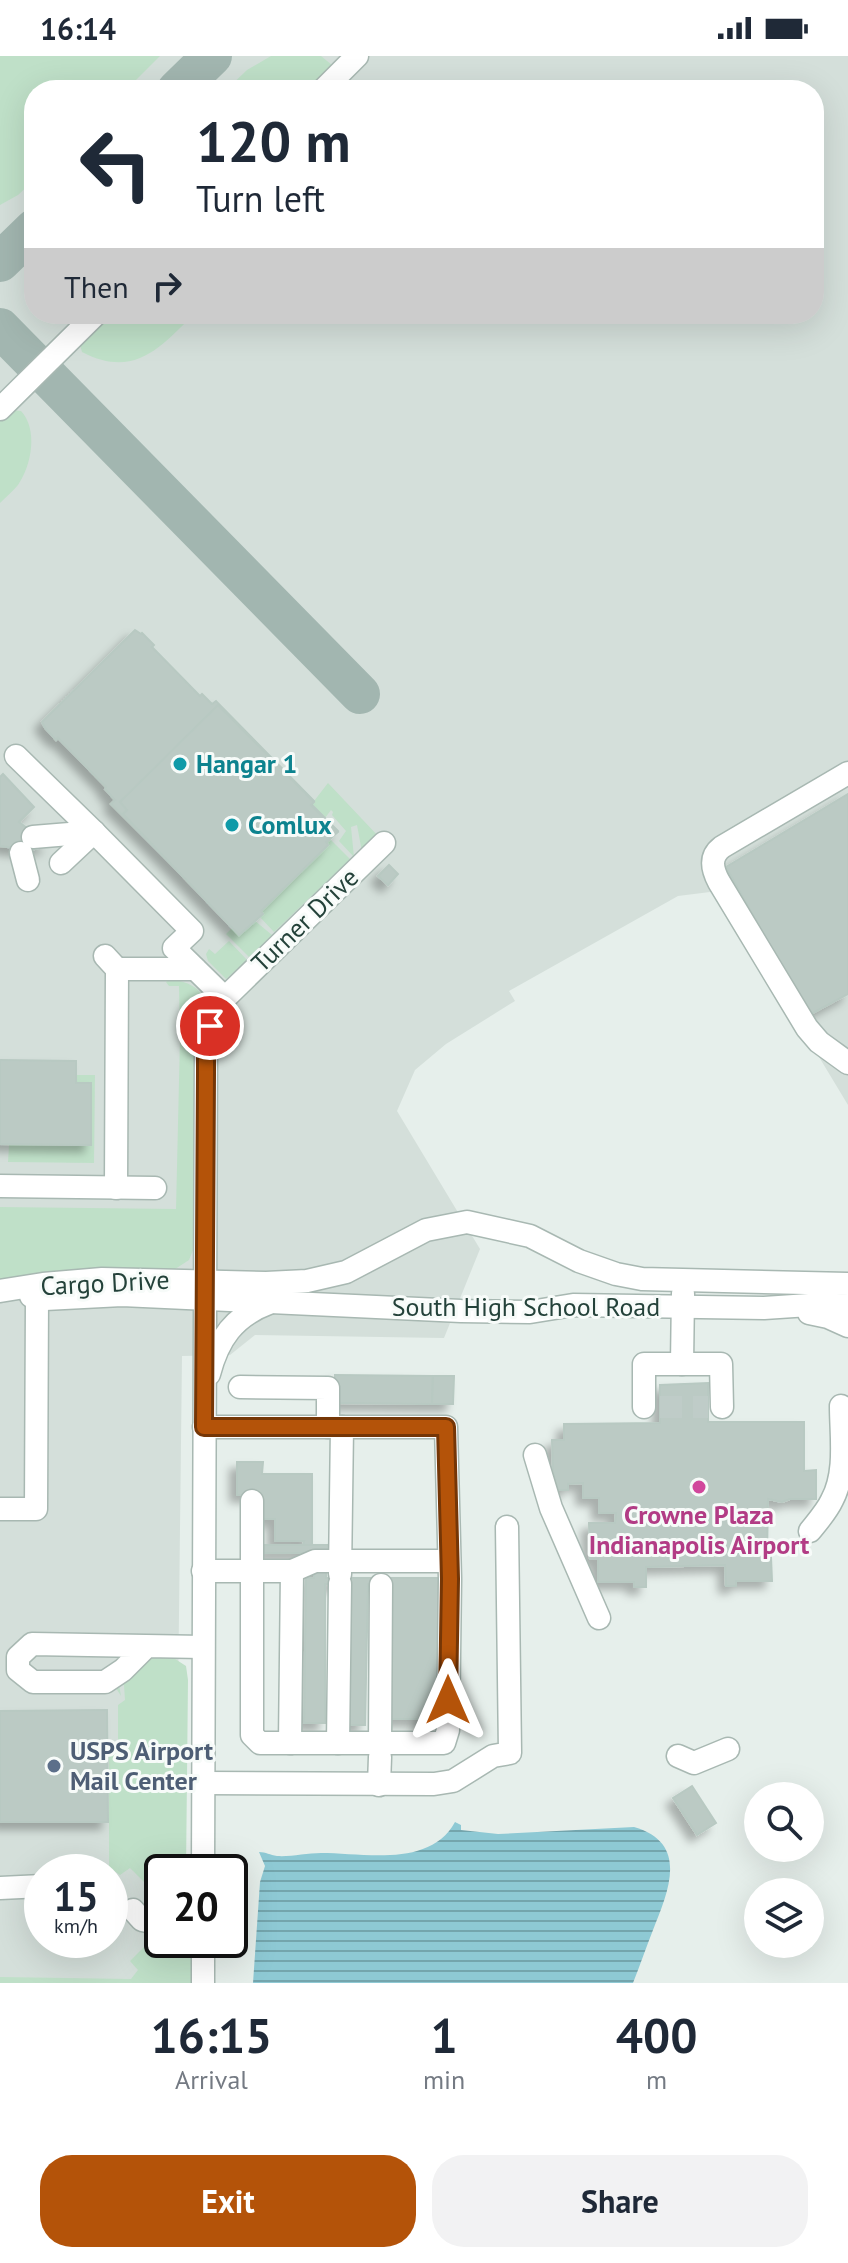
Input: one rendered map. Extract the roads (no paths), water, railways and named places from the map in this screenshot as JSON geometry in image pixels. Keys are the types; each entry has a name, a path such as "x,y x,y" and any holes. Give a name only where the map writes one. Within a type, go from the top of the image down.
{"street":[{"path":"333,80 357,56"},
{"path":"0,409 86,324"},
{"path":"16,756 192,931 159,964"},
{"path":"848,773 722,847 715,854 713,865 719,882 807,1028 819,1042 848,1063"},
{"path":"28,880 27,845 94,832"},
{"path":"61,863 94,832"},
{"name":"Turner Drive","path":"204,1290 206,1038 214,1015 225,998 384,843"},
{"path":"116,1188 111,963 159,964 195,969 225,998"},
{"path":"0,1186 155,1188"},
{"name":"South High School Road","path":"204,1290 331,1276 360,1265 426,1230 467,1222 530,1236 579,1261 642,1279 848,1284"},
{"name":"Cargo Drive","path":"2,1296 43,1284 102,1279 204,1290"},
{"path":"682,1364 683,1280"},
{"path":"203,1854 204,1290"},
{"name":"South High School Road","path":"204,1290 274,1301 461,1311 530,1312 573,1305 848,1306"},
{"name":"Cargo Drive","path":"2,1296 122,1295 204,1290"},
{"path":"0,1509 36,1509 37,1297"},
{"path":"204,1394 212,1365 229,1328 255,1308 274,1301"},
{"path":"764,1308 817,1314 848,1326"},
{"path":"643,1407 644,1364 721,1364 724,1407"},
{"path":"240,1387 328,1388 335,1427 340,1574 338,1743"},
{"path":"810,1531 838,1487 841,1471 841,1406"},
{"path":"204,1427 446,1427 448,1730 444,1743 443,1782"},
{"path":"535,1455 551,1508 599,1618"},
{"path":"252,1501 252,1735 260,1743 338,1743 380,1750 444,1743"},
{"path":"203,1783 379,1785 443,1782 453,1781 493,1756 510,1753 507,1527"},
{"path":"203,1571 292,1571 315,1561 340,1574 449,1561"},
{"path":"290,1743 292,1571"},
{"path":"379,1785 381,1571"},
{"path":"145,1648 123,1670 105,1682 33,1682 18,1670 18,1657 32,1644 203,1647"},
{"path":"678,1756 694,1763 728,1749"},
{"path":"0,1888 24,1887"},
{"path":"133,1910 144,1920"},
{"path":"203,1958 203,1983"}],"water":[{"path":"455,1822 461,1825 461,1830 498,1834 634,1827 652,1834 663,1844 669,1857 670,1870 664,1900 633,1983 253,1983 260,1882 265,1866 259,1852 277,1856 321,1853 395,1855 430,1846 444,1837"}],"tunnel":[{"path":"660,1407 708,1407"}],"place":[{"name":"Hangar 1","path":"180,764"},
{"name":"Comlux","path":"232,825"},
{"name":"Crowne Plaza Indianapolis Airport","path":"699,1487"},
{"name":"USPS Airport Mail Center","path":"54,1766"}]}
